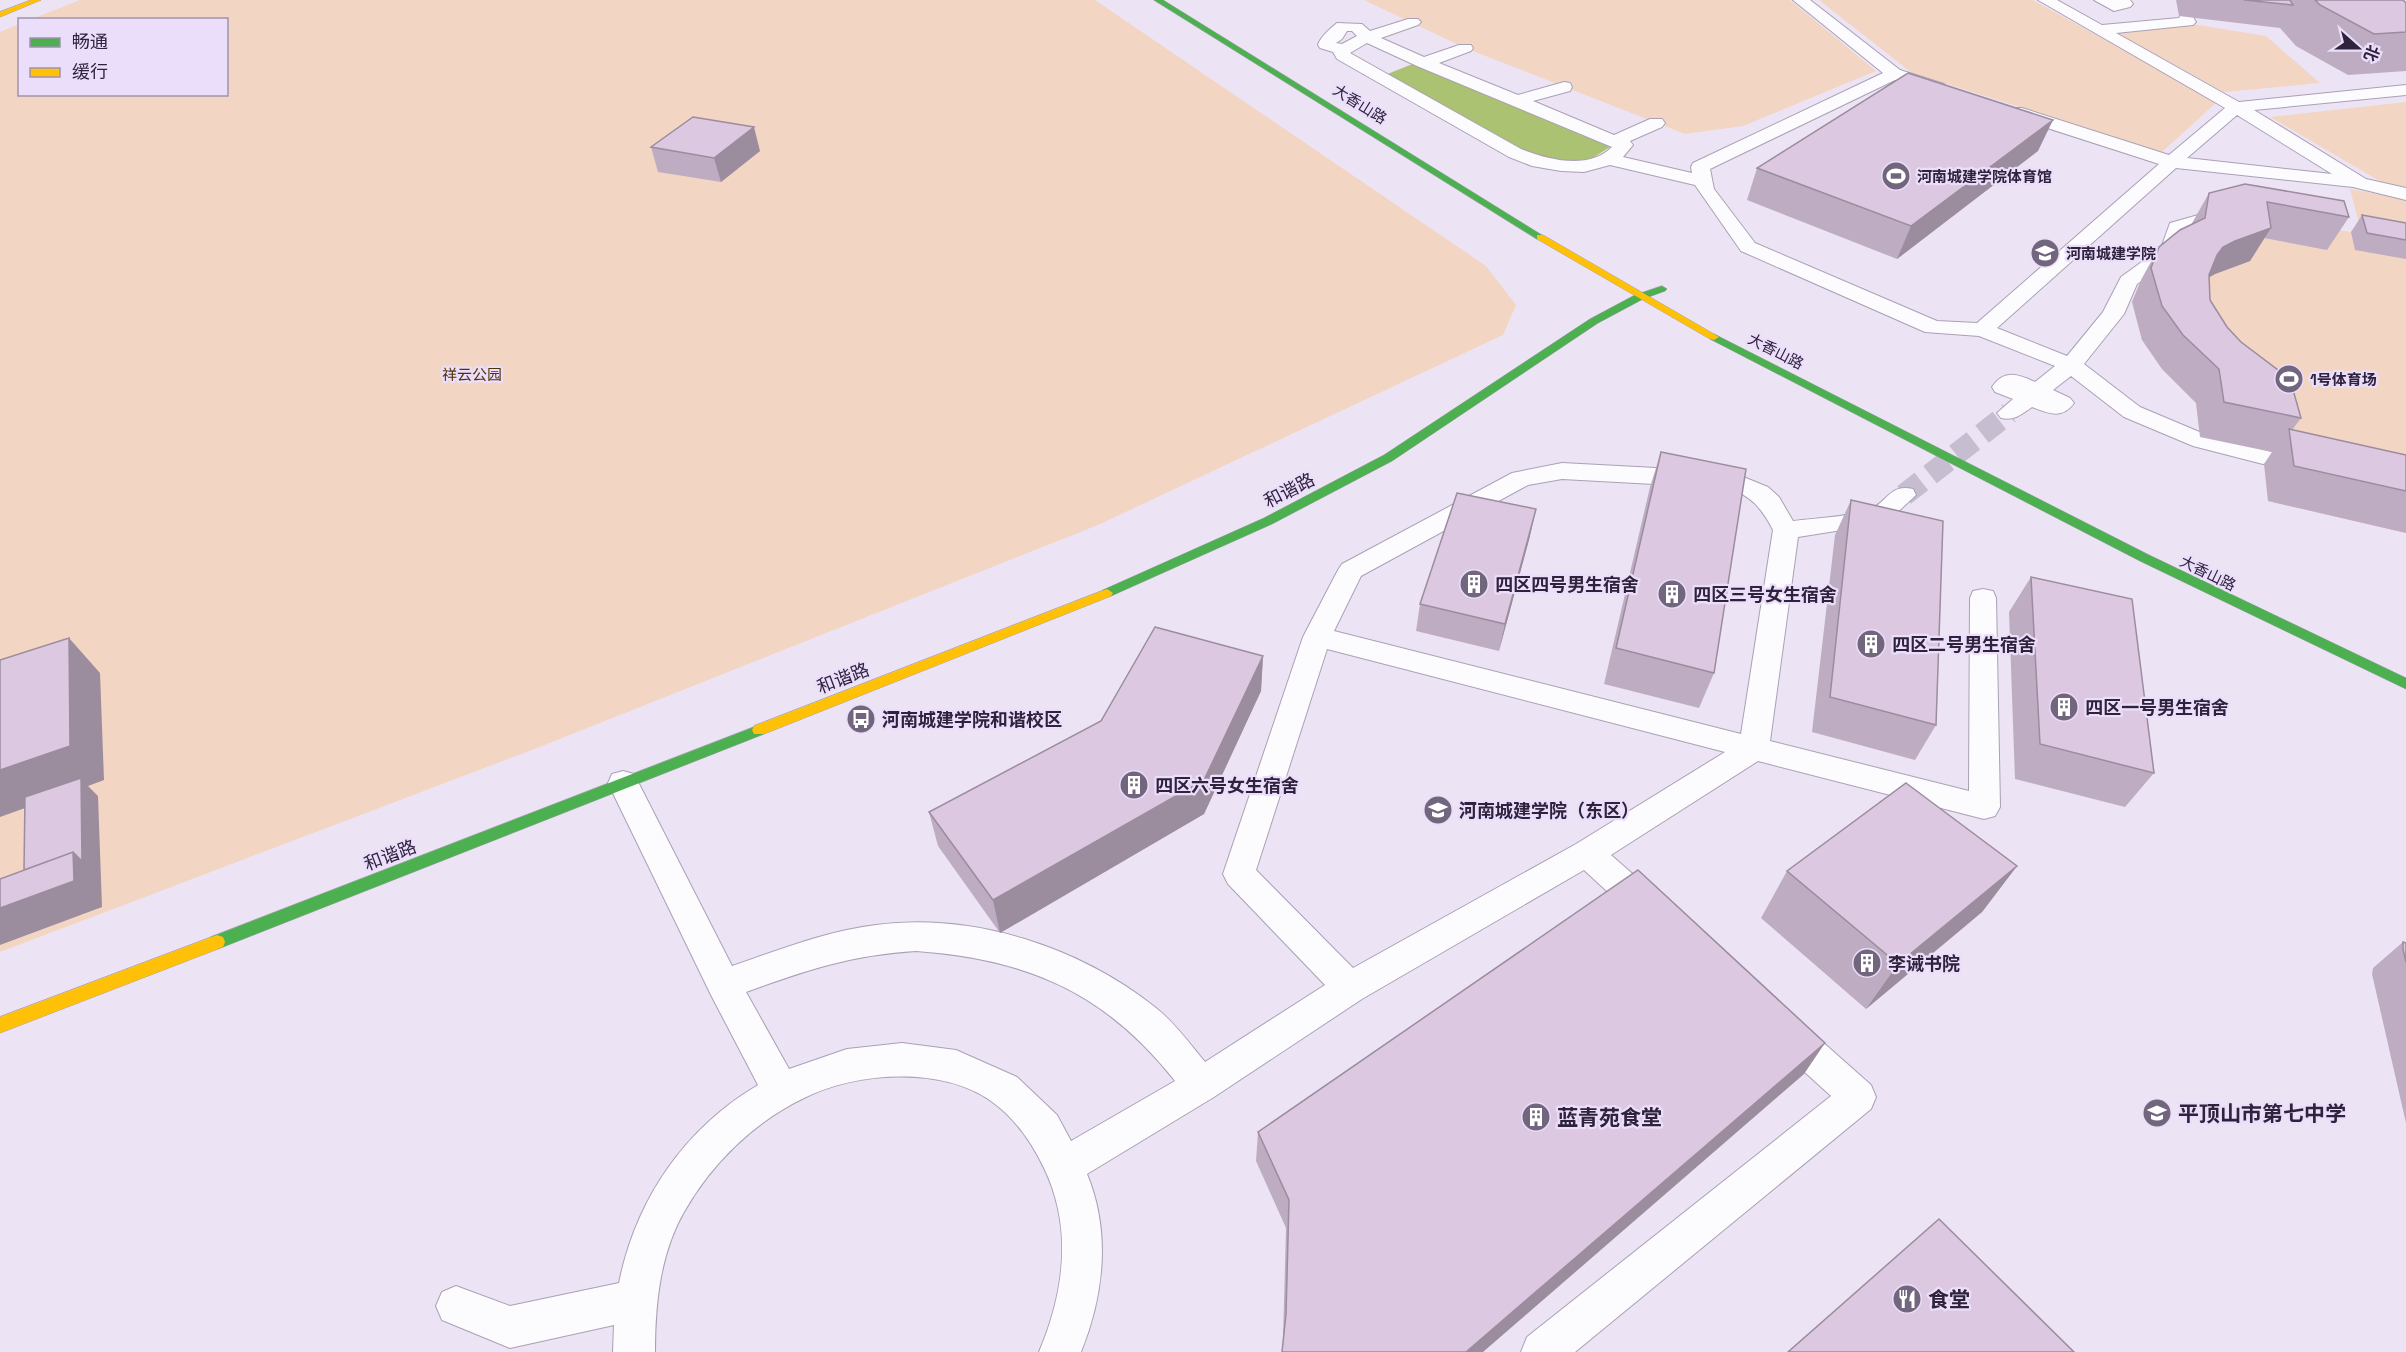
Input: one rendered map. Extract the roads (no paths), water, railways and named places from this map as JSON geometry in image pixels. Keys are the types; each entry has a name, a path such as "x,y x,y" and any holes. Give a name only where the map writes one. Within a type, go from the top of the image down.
{"main road":[{"path":"0,15 37,0"},
{"name":"大香山路","path":"1158,0 1639,297 2119,547 2299,635 2406,684"},
{"path":"1181,0 1275,56"},
{"name":"和谐路","path":"0,1025 1091,600 1268,521 1388,458 1594,321 1639,297 1666,292 1641,277"}],"street":[{"path":"1800,0 1894,74 1960,95"},
{"path":"2046,0 2236,107 2359,183"},
{"path":"2102,0 2107,4 2121,3 2148,25"},
{"path":"2099,30 2188,22 2186,17"},
{"path":"1367,37 1413,22"},
{"path":"1371,57 1367,37 1356,27 1340,27 1338,34 1330,38 1326,45 1371,57 1420,61 1516,101 1616,148 1641,156 1639,166 1703,181"},
{"path":"1367,37 1371,57 1515,153 1538,162 1584,166 1656,123"},
{"path":"1420,61 1465,48"},
{"path":"1894,74 1700,167 1705,189 1748,247 1933,327 1982,330 2071,364 2132,412 2201,441 2263,457"},
{"path":"1516,101 1564,87"},
{"path":"1982,330 2236,107 2406,90"},
{"path":"1994,106 2172,162 2359,183 2406,194"},
{"path":"2313,178 2318,196"},
{"path":"2009,413 2071,364 2113,314 2128,281 2170,251 2177,227 2233,211"},
{"path":"1066,1165 1201,1085 1350,988 1587,853 1754,749 1786,530 1769,500 1755,488 1731,480 1562,471 1521,478 1351,570 1317,637 1239,874 1350,988"},
{"path":"1786,530 1876,517 1904,495"},
{"path":"1317,637 1984,807 1983,598"},
{"path":"623,783 723,984 780,1089"},
{"path":"1587,853 1674,932"},
{"path":"723,984 837,946 908,936 975,941 1046,963 1100,988 1146,1021 1201,1085"},
{"path":"1542,1352 1858,1097 1761,1011"},
{"path":"634,1352 635,1300 647,1247 670,1198 701,1155 738,1118 780,1089 822,1071 864,1061 906,1059 947,1064 984,1078 1018,1100 1045,1129 1066,1165 1079,1203 1083,1246 1080,1291 1067,1337 1060,1352"},
{"path":"456,1306 510,1327 635,1300"}],"tunnel":[{"path":"1904,495 2009,413"}],"place":[{"name":"河南城建学院体育馆","path":"1896,176"},
{"name":"河南城建学院","path":"2045,253"},
{"name":"1号体育场","path":"2289,379"},
{"name":"四区四号男生宿舍","path":"1474,584"},
{"name":"四区三号女生宿舍","path":"1672,594"},
{"name":"四区二号男生宿舍","path":"1871,644"},
{"name":"四区一号男生宿舍","path":"2064,707"},
{"name":"河南城建学院和谐校区","path":"861,719"},
{"name":"四区六号女生宿舍","path":"1134,785"},
{"name":"河南城建学院（东区）","path":"1438,810"},
{"name":"李诫书院","path":"1867,963"},
{"name":"平顶山市第七中学","path":"2157,1113"},
{"name":"蓝青苑食堂","path":"1536,1117"},
{"name":"食堂","path":"1907,1299"}],"park label":[{"name":"祥云公园","path":"472,374"}]}
